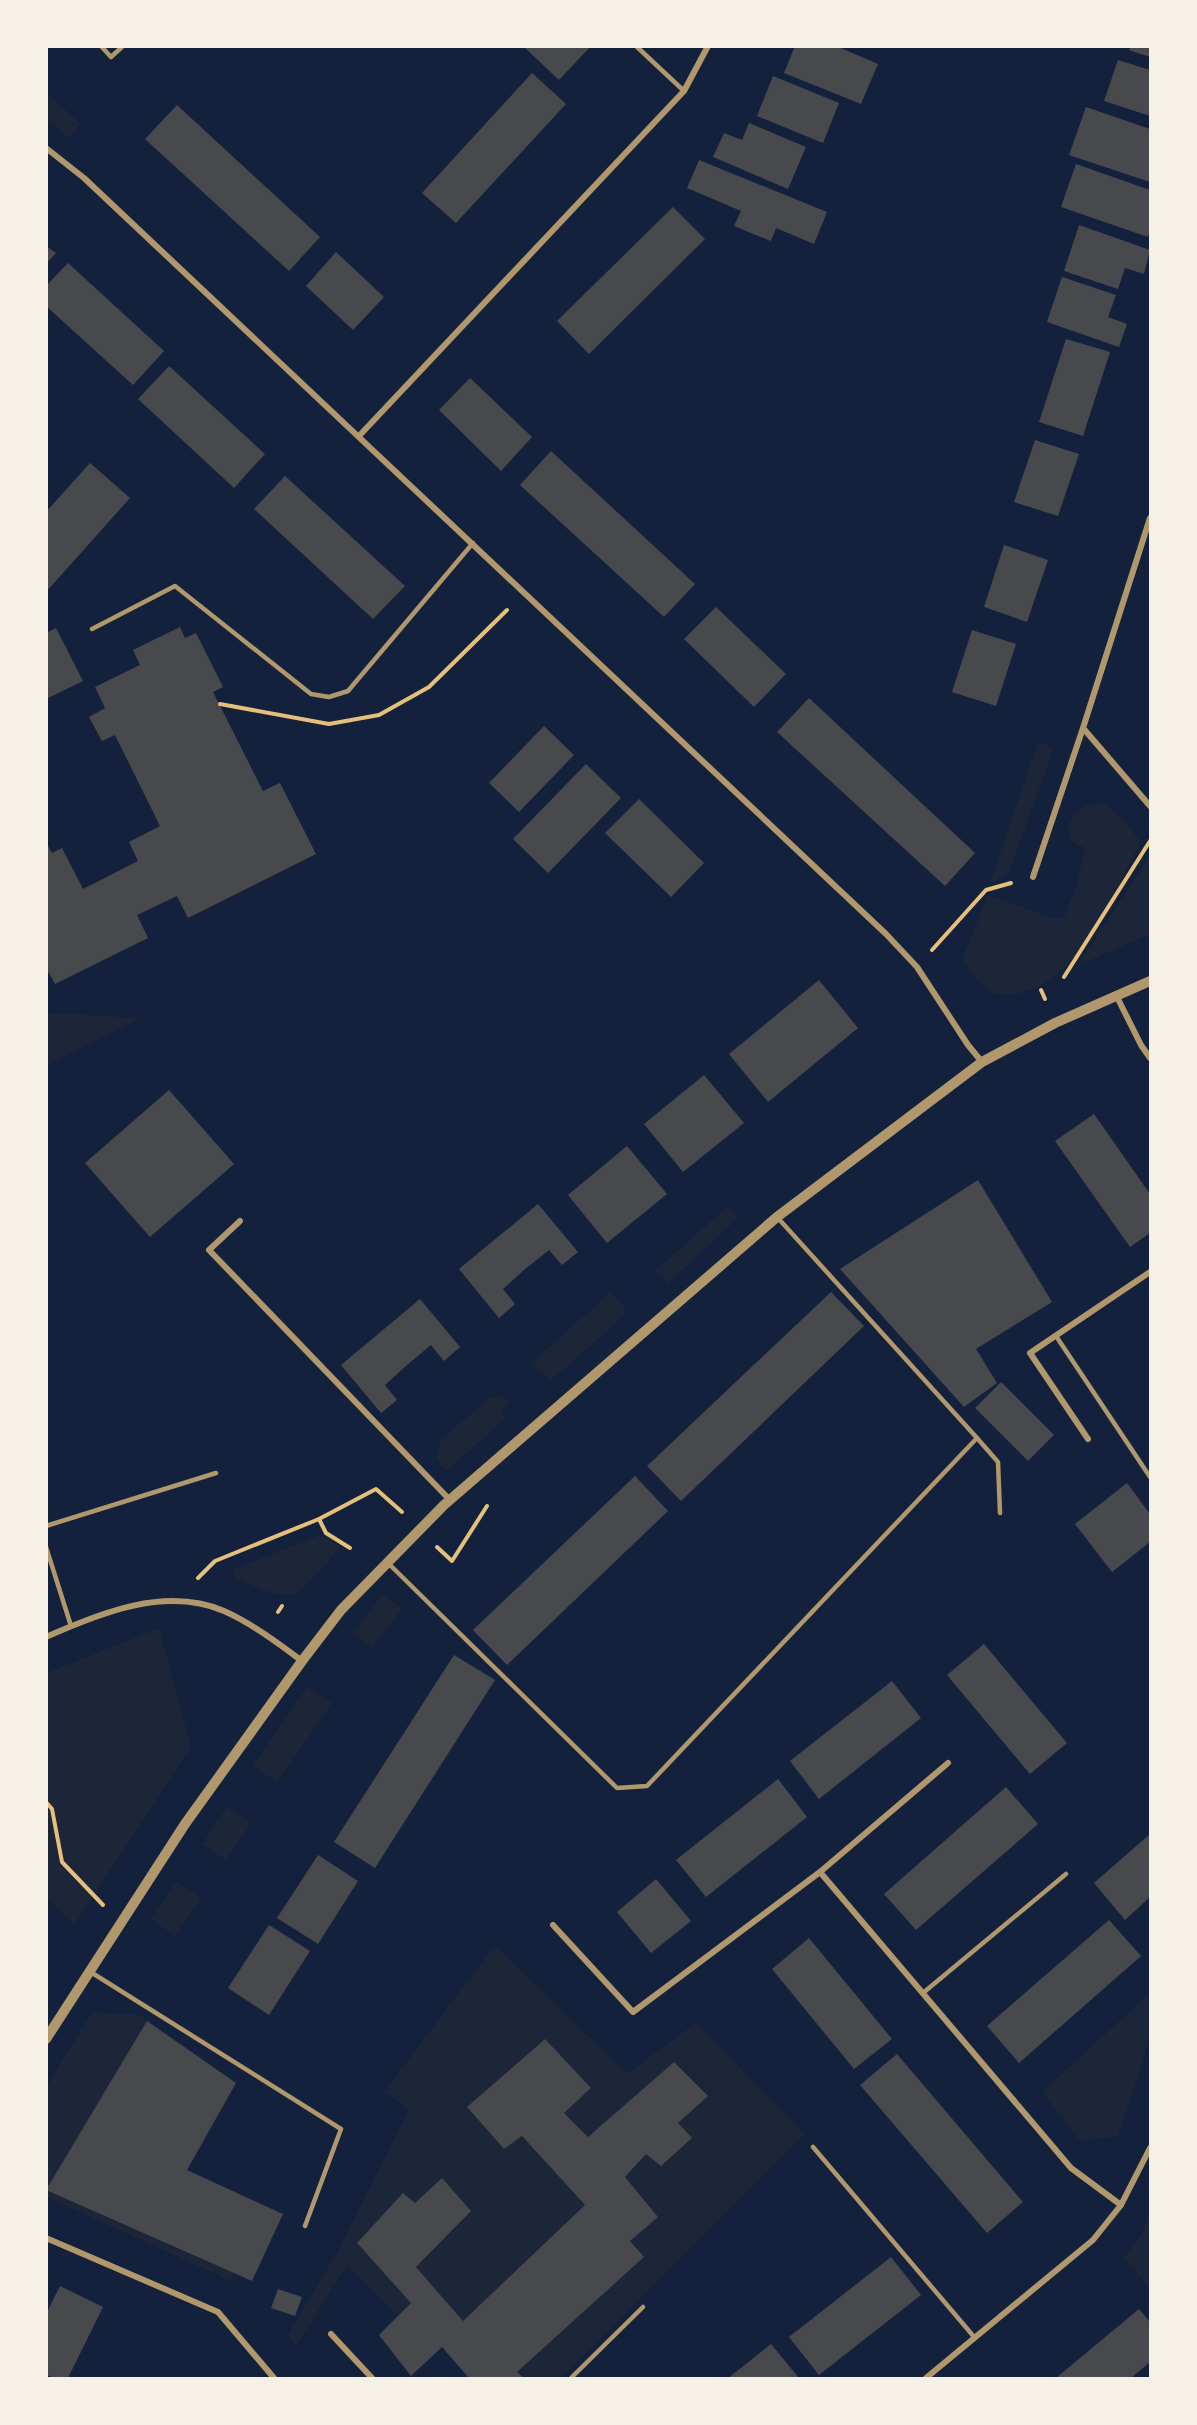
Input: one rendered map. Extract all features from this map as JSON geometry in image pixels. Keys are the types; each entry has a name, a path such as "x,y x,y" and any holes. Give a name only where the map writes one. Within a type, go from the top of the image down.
{"street":[{"path":"359,436 684,91 708,46"},
{"path":"46,148 84,178 359,436 917,967 968,1045 982,1062"},
{"path":"1033,877 1150,518"},
{"path":"1083,728 1150,806"},
{"path":"46,2039 185,1824 302,1661 341,1610 449,1499 777,1217 982,1062 1055,1023 1150,981"},
{"path":"1117,997 1136,1036 1150,1058"},
{"path":"240,1221 209,1250 449,1499"},
{"path":"1088,1439 1030,1353 1150,1272"},
{"path":"46,1637 132,1605 186,1602 223,1611 302,1661"},
{"path":"553,1925 633,2012 820,1872 948,1763"},
{"path":"820,1872 1071,2168 1121,2205"},
{"path":"926,2379 1093,2240 1121,2205 1150,2148"},
{"path":"46,2238 218,2312 274,2379"},
{"path":"331,2334 372,2379"}],"lane":[{"path":"101,46 111,57 123,46"},
{"path":"636,46 684,91"},
{"path":"92,629 175,586 311,694 329,697 348,691 472,543"},
{"path":"777,1217 998,1462 1000,1513"},
{"path":"1056,1336 1150,1477"},
{"path":"387,1562 617,1788 647,1786 977,1438"},
{"path":"46,1526 216,1473"},
{"path":"46,1547 71,1626"},
{"path":"923,1993 1066,1874"},
{"path":"90,1971 341,2129 304,2226"},
{"path":"813,2147 975,2338"},
{"path":"571,2379 643,2307"}],"path":[{"path":"1064,976 1150,841"},
{"path":"917,967 986,890 1033,877"},
{"path":"1041,990 1045,999"},
{"path":"196,1579 215,1561 319,1519 376,1489 403,1514"},
{"path":"319,1519 326,1533 350,1548"},
{"path":"434,1544 452,1561 460,1548"},
{"path":"278,1612 282,1606"},
{"path":"46,1802 52,1809 62,1862 119,1923"}],"shaded area":[{"path":"47,93 81,124 68,138 47,119"},
{"path":"1038,742 1054,748 1008,875 990,883"},
{"path":"1104,803 1123,819 1141,842 1092,931 1069,962 1045,983 1030,990 1005,995 987,989 962,960 988,895 1056,919 1064,917 1077,884 1085,848 1072,842 1067,830 1076,812 1084,806"},
{"path":"1150,856 1150,934 1077,966"},
{"path":"47,1011 49,1013 141,1018 47,1065"},
{"path":"728,1206 738,1218 668,1283 655,1271"},
{"path":"611,1292 624,1307 624,1316 550,1381 531,1363"},
{"path":"501,1396 510,1402 501,1411 506,1418 446,1471 436,1459 441,1439 490,1398"},
{"path":"321,1535 341,1546 315,1576 296,1592 273,1593 234,1577 234,1569"},
{"path":"383,1594 402,1609 372,1648 353,1633"},
{"path":"159,1628 191,1747 74,1925 47,1897 47,1673"},
{"path":"307,1687 332,1703 277,1782 253,1766"},
{"path":"227,1807 251,1823 226,1860 202,1844"},
{"path":"176,1882 201,1898 175,1936 151,1919"},
{"path":"495,1945 627,2074 696,2023 805,2134 561,2378 524,2378 517,2372 644,2257 630,2241 658,2217 625,2177 646,2154 661,2166 691,2139 678,2123 588,2137 564,2113 590,2088 544,2039 467,2108 504,2149 522,2136 585,2205 463,2321 416,2267 471,2211 442,2179 415,2203 403,2193 357,2243 411,2303 398,2315 347,2265 296,2346 288,2335 336,2254 409,2109 384,2092"},
{"path":"1150,1993 1150,2039 1118,2136 1080,2141 1042,2092"},
{"path":"92,2012 141,2015 147,2021 47,2189 47,2086"},
{"path":"47,2190 233,2273 231,2281 47,2197"},
{"path":"1150,2214 1150,2288 1124,2258 1141,2235"}],"building":[{"path":"523,46 591,46 559,80"},
{"path":"795,46 836,46 878,64 861,104 784,73"},
{"path":"1131,46 1150,46 1150,57 1129,50"},
{"path":"1118,60 1150,70 1150,116 1104,101"},
{"path":"532,73 566,104 456,223 422,193"},
{"path":"773,76 839,103 823,143 757,116"},
{"path":"177,105 320,237 289,271 145,139"},
{"path":"1086,107 1150,129 1150,182 1069,155"},
{"path":"749,123 806,147 788,189 713,157 724,133 742,140"},
{"path":"699,160 827,212 814,244 776,228 771,241 734,226 741,211 687,188"},
{"path":"1076,164 1150,190 1148,237 1061,207"},
{"path":"673,207 705,239 589,354 557,321"},
{"path":"1079,225 1150,250 1144,274 1125,268 1118,289 1064,271"},
{"path":"46,246 56,253 46,264"},
{"path":"336,252 384,297 353,330 306,286"},
{"path":"68,263 164,351 133,385 46,306 46,286"},
{"path":"1062,277 1116,295 1108,317 1127,324 1119,347 1047,322"},
{"path":"1066,339 1110,352 1083,436 1039,422"},
{"path":"169,366 265,454 234,488 138,399"},
{"path":"470,378 532,437 501,471 439,410"},
{"path":"1035,440 1079,454 1058,516 1014,502"},
{"path":"551,451 695,584 664,617 520,485"},
{"path":"90,463 130,498 46,592 46,512"},
{"path":"285,476 405,586 373,619 254,509"},
{"path":"1004,545 1048,560 1027,622 984,607"},
{"path":"716,607 786,674 754,707 684,639"},
{"path":"180,627 185,638 196,633 223,687 213,692 263,791 280,783 316,854 188,918 177,896 137,915 148,938 55,984 46,968 46,842 52,853 62,848 83,889 138,861 129,842 160,826 115,735 102,741 89,717 105,708 95,687 140,665 133,650"},
{"path":"56,628 83,681 46,699 46,633"},
{"path":"972,630 1016,644 996,706 952,692"},
{"path":"809,698 975,853 945,886 777,732"},
{"path":"544,726 574,755 519,812 489,783"},
{"path":"586,764 621,798 548,873 513,839"},
{"path":"639,799 704,863 671,897 605,833"},
{"path":"819,980 858,1028 768,1102 729,1054"},
{"path":"704,1075 744,1123 683,1172 644,1124"},
{"path":"169,1090 234,1164 150,1237 85,1163"},
{"path":"1094,1114 1150,1194 1150,1233 1130,1247 1055,1141"},
{"path":"627,1146 667,1194 607,1243 568,1195"},
{"path":"978,1180 1052,1302 976,1349 997,1383 964,1407 840,1269"},
{"path":"538,1204 578,1252 562,1265 549,1250 525,1269 503,1289 515,1304 499,1318 459,1269"},
{"path":"831,1292 864,1326 681,1501 647,1466"},
{"path":"420,1299 460,1347 444,1361 431,1345 407,1365 385,1385 397,1400 381,1413 341,1365"},
{"path":"1001,1382 1054,1435 1028,1461 975,1408"},
{"path":"635,1476 668,1511 507,1665 473,1630"},
{"path":"1127,1483 1150,1514 1150,1542 1112,1572 1075,1524"},
{"path":"984,1644 1067,1743 1030,1774 947,1675"},
{"path":"454,1655 495,1680 375,1868 334,1842"},
{"path":"892,1681 921,1718 819,1799 790,1761"},
{"path":"778,1779 807,1817 706,1897 676,1860"},
{"path":"1006,1787 1038,1824 916,1930 884,1894"},
{"path":"1150,1834 1150,1897 1125,1920 1094,1883"},
{"path":"318,1855 358,1881 318,1944 277,1918"},
{"path":"656,1879 691,1921 651,1953 617,1912"},
{"path":"1109,1920 1141,1956 1019,2063 987,2026"},
{"path":"269,1925 310,1951 269,2015 228,1988"},
{"path":"809,1938 892,2039 854,2069 772,1969"},
{"path":"147,2021 236,2083 187,2170 283,2214 252,2281 46,2190"},
{"path":"545,2039 591,2088 564,2113 588,2137 674,2062 708,2096 678,2123 692,2138 661,2166 646,2154 625,2177 658,2217 630,2241 644,2257 517,2372 524,2378 469,2378 442,2347 411,2376 379,2335 411,2303 357,2243 403,2193 415,2203 442,2178 471,2211 416,2267 463,2321 585,2205 522,2136 504,2149 467,2107"},
{"path":"897,2054 1023,2202 987,2233 860,2085"},
{"path":"891,2257 921,2295 819,2375 789,2337"},
{"path":"60,2286 103,2307 68,2378 46,2375 46,2314"},
{"path":"278,2289 302,2297 295,2316 271,2308"},
{"path":"1139,2309 1150,2322 1150,2362 1131,2378 1056,2378"},
{"path":"771,2344 799,2378 728,2378 746,2364"}]}
